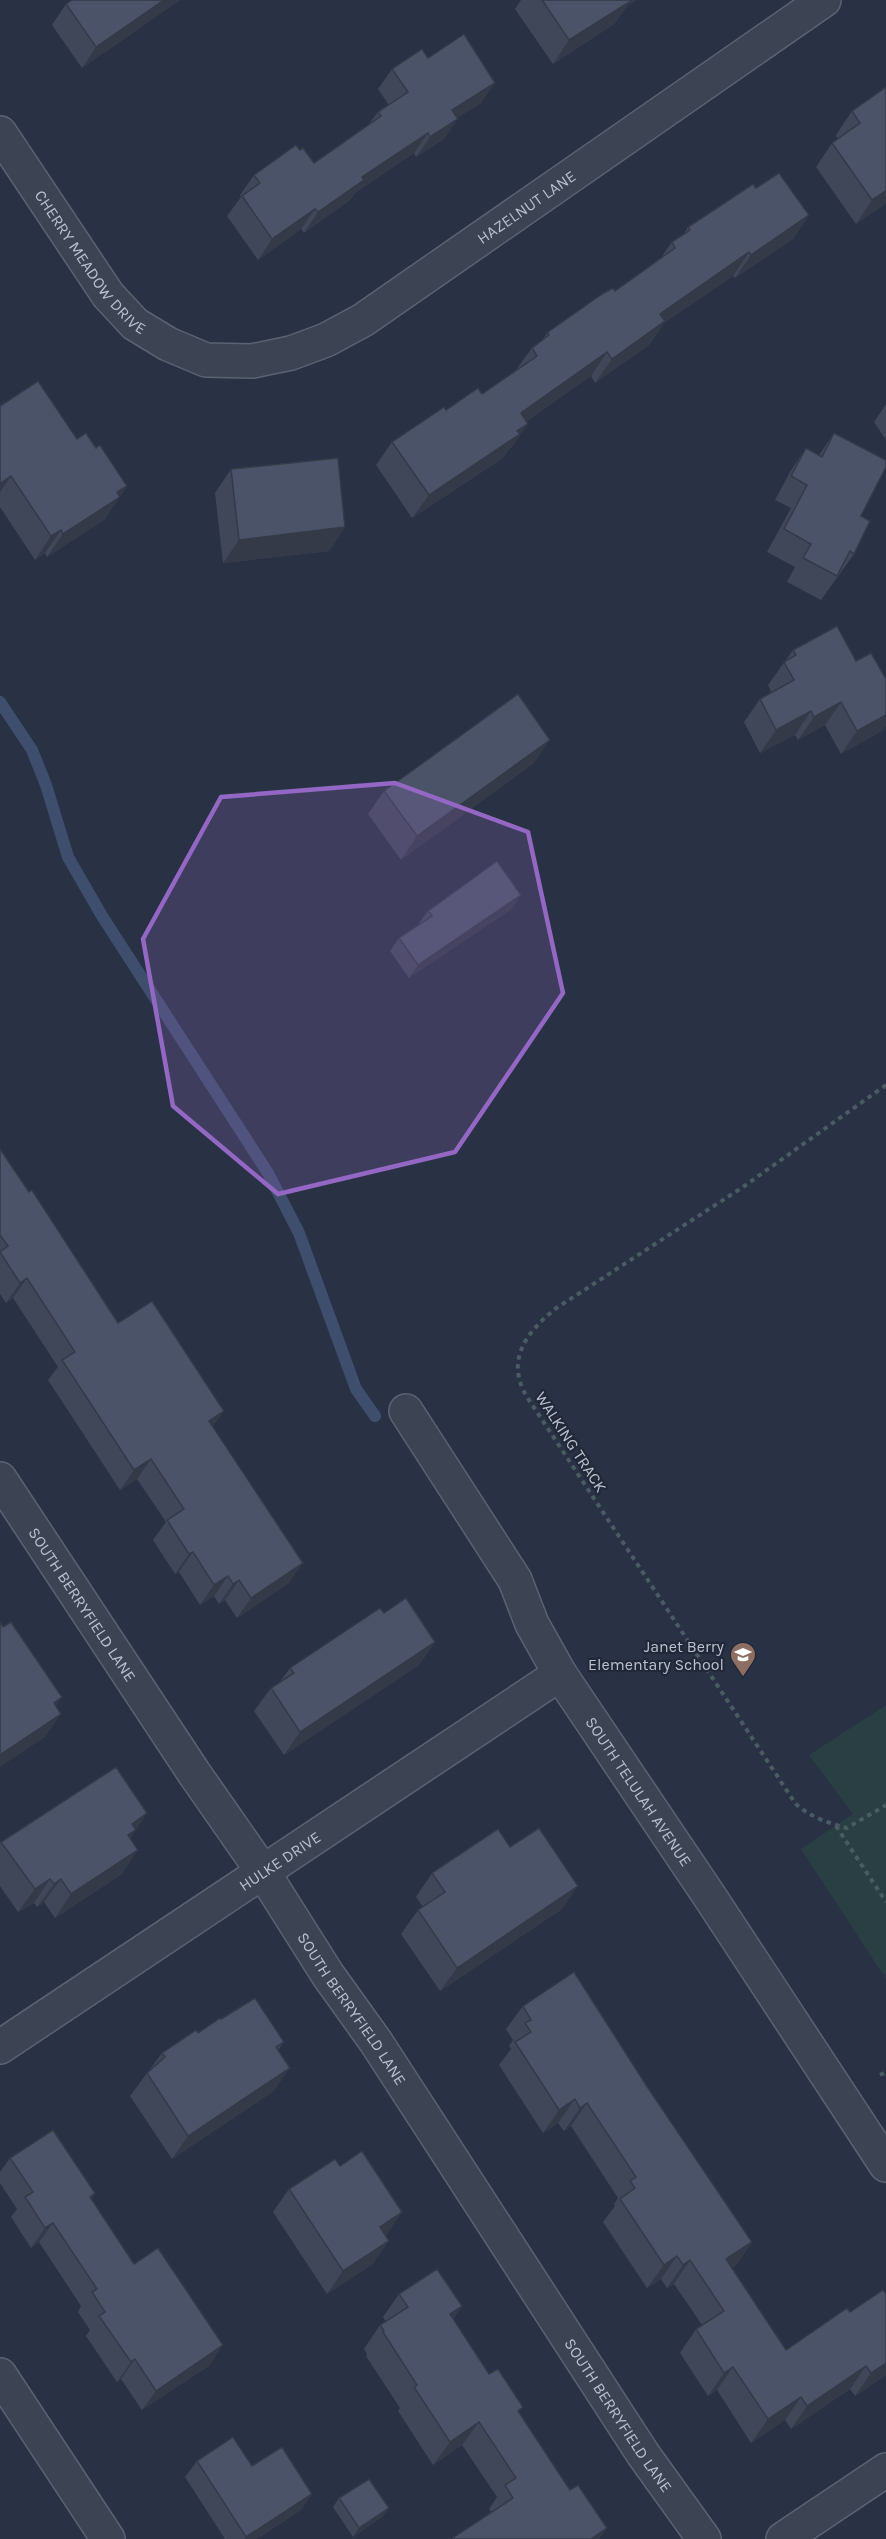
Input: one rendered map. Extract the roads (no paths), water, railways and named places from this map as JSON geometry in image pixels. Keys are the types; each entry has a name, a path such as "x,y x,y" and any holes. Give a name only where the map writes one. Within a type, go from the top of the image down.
{"street":[{"name":"HAZELNUT LANE","path":"206,360 252,361 291,353 326,340 363,320 824,0"},
{"name":"CHERRY MEADOW DRIVE","path":"0,134 108,295 128,317 135,324 168,344 206,360"},
{"name":"SOUTH TELULAH AVENUE","path":"406,1411 515,1580 532,1624 560,1674 886,2165"},
{"name":"SOUTH BERRYFIELD LANE","path":"0,1479 194,1773 263,1872 643,2454 705,2539"},
{"name":"HULKE DRIVE","path":"0,2046 560,1674"},
{"path":"0,2375 108,2539"},
{"path":"783,2539 886,2470"}],"waterway":[{"path":"0,702 32,750 46,785 68,857 102,916 268,1173 299,1233 356,1389 375,1416"}],"place":[{"name":"Janet Berry Elementary School","path":"743,1678"}]}
